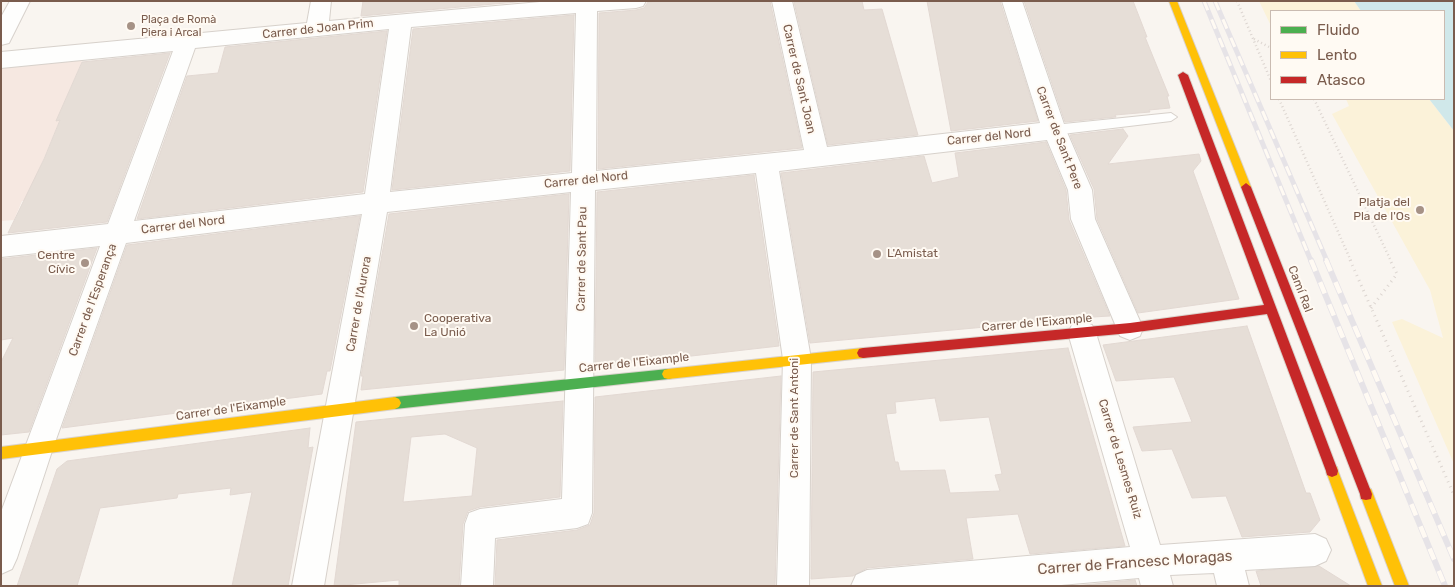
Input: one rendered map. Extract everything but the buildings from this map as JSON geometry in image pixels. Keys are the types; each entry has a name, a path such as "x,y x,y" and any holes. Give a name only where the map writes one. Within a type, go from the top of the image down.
{"main road":[{"name":"Camí Ral","path":"1173,1 1402,586"},
{"path":"1179,65 1375,586"},
{"name":"Carrer de l'Eixample","path":"1,453 341,408 797,359 1130,328 1270,308"}],"street":[{"path":"1,38 20,1"},
{"path":"317,29 321,1"},
{"name":"Carrer de Joan Prim","path":"1,60 401,21 636,1"},
{"name":"Carrer de Sant Joan","path":"782,1 816,156"},
{"name":"Carrer de Sant Pere","path":"1012,1 1054,130 1080,190 1082,219 1130,328"},
{"name":"Carrer de Sant Pau","path":"477,586 480,524 576,513 587,6"},
{"name":"Carrer de l'Aurora","path":"308,586 376,203 401,21"},
{"name":"Carrer de l'Esperança","path":"1,558 38,448 118,233 186,42"},
{"name":"Carrer del Nord","path":"1,247 376,203 584,180 766,163 1054,130"},
{"name":"Carrer de Sant Antoni","path":"766,163 797,359 793,586"},
{"name":"Carrer de Lesmes Ruiz","path":"1082,332 1154,573"},
{"name":"Carrer de Francesc Moragas","path":"867,586 1154,573 1225,556 1315,550"},
{"path":"1225,556 1233,586"}],"lane":[{"name":"Carrer del Nord","path":"1054,130 1171,117"}],"path":[{"path":"1237,1 1270,79"},
{"path":"1253,39 1270,48"},
{"path":"1279,100 1370,309 1454,495"},
{"path":"1314,100 1396,274 1370,309"}],"shaded area":[{"path":"83,59 26,201 22,201 14,220 1,221 1,68"}],"sand":[{"path":"1259,1 1354,1 1360,10 1270,10 1270,24"},
{"name":"Platja del Pla de l'Os","path":"1346,100 1430,100 1454,131 1454,464 1392,322 1402,319 1443,338 1430,290 1332,114 1349,106"}],"water":[{"path":"1354,1 1454,1 1454,131 1430,100 1445,100 1445,10 1360,10"}],"railway":[{"path":"1204,1 1311,261"},
{"path":"1215,1 1327,261"},
{"path":"1311,260 1445,586"},
{"path":"1326,260 1454,559"}],"traffic: fast":[{"path":"395,403 668,374"}],"traffic: slow":[{"path":"1173,1 1246,187"},
{"path":"668,374 863,353"},
{"path":"1,453 395,403"},
{"path":"1332,471 1375,586"},
{"path":"1366,494 1402,586"}],"traffic: jam":[{"path":"1183,75 1332,471"},
{"path":"1246,187 1366,494"},
{"path":"863,353 1130,328 1270,309"}],"place":[{"name":"Plaça de Romà Piera i Arcal","path":"131,26"},
{"name":"Platja del Pla de l'Os","path":"1420,210"},
{"name":"L'Amistat","path":"877,254"},
{"name":"Centre Cívic","path":"85,263"},
{"name":"Cooperativa La Unió","path":"414,326"}]}
